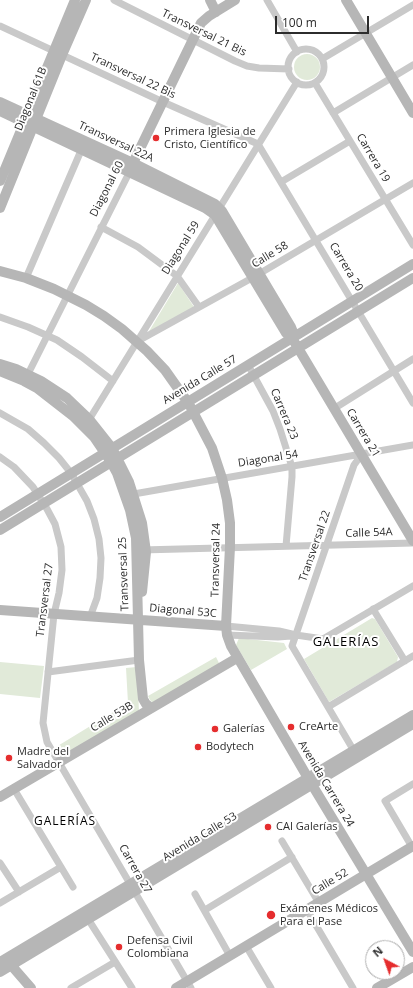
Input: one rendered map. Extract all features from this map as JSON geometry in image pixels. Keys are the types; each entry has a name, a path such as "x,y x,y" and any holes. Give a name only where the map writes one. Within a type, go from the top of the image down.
{"street":[{"name":"Diagonal 61B","path":"0,208 2,194 57,53 75,0"},
{"name":"Diagonal 61B","path":"57,53 86,0"},
{"name":"Transversal 21 Bis","path":"114,0 247,66 289,70"},
{"path":"210,0 216,12"},
{"name":"Diagonal 60","path":"26,378 203,20 235,0"},
{"path":"267,0 298,52"},
{"path":"346,0 413,113"},
{"path":"322,58 413,4"},
{"name":"Transversal 22 Bis","path":"0,26 163,102 258,144"},
{"path":"305,50 313,51 322,58 324,70 321,77 315,83 306,85 297,82 292,77 289,70 292,58 298,52 305,50"},
{"path":"333,113 413,64"},
{"name":"Diagonal 59","path":"87,423 297,82"},
{"name":"Carrera 19","path":"315,83 413,245"},
{"name":"Transversal 22A","path":"0,102 30,120 131,168 210,201 217,211"},
{"name":"Transversal 22A","path":"0,111 30,120"},
{"name":"Diagonal 61B","path":"0,181 30,120"},
{"path":"280,182 350,141"},
{"name":"Carrera 20","path":"258,144 413,403"},
{"path":"26,278 84,145"},
{"name":"Calle 58","path":"137,342 256,276 413,183"},
{"name":"Carrera 21","path":"217,211 256,276 291,327 293,332 292,338 413,542"},
{"path":"101,227 138,247 177,276 199,307"},
{"name":"Avenida Calle 57","path":"0,517 413,264"},
{"name":"Transversal 24","path":"0,271 26,278 67,295 104,316 137,342 165,370 194,411 212,448 222,478 227,500 230,523 227,631"},
{"name":"Avenida Calle 57","path":"0,530 413,278"},
{"path":"0,317 47,335 77,353 113,381"},
{"path":"334,408 413,359"},
{"name":"Transversal 25","path":"0,364 26,378 48,396 87,423 114,460 130,495 134,524 141,550 144,577 138,619 143,699 151,708"},
{"name":"Carrera 23","path":"248,365 273,411 292,467 286,546"},
{"name":"Transversal 25","path":"0,371 26,378"},
{"path":"0,413 28,429 59,458 71,473 87,501 94,519 99,539 100,552 100,578 97,598 90,617"},
{"name":"Diagonal 54","path":"130,495 413,445"},
{"name":"Transversal 22","path":"328,707 292,646 354,465 362,454"},
{"name":"Transversal 27","path":"0,457 14,467 27,480 44,503 55,524 61,546 62,570 54,614 43,723 47,742 59,763"},
{"name":"Calle 54A","path":"141,550 413,542"},
{"name":"Diagonal 53C","path":"0,610 138,619 227,631 279,631 296,635 323,638 413,586"},
{"path":"373,609 405,661"},
{"name":"Avenida Carrera 24","path":"227,631 237,658 413,952"},
{"path":"354,751 328,707 413,656"},
{"name":"Calle 53B","path":"0,797 237,658"},
{"path":"48,672 140,660"},
{"name":"Avenida Calle 53","path":"310,782 354,751 413,715"},
{"name":"Avenida Calle 53","path":"0,972 4,960 133,887 310,782 413,724"},
{"name":"Carrera 27","path":"59,763 189,985"},
{"path":"412,847 385,800 413,784"},
{"path":"14,789 73,887"},
{"path":"282,841 319,903"},
{"name":"Calle 52","path":"176,988 189,985 246,946 412,847"},
{"path":"205,910 292,857"},
{"path":"0,863 19,892"},
{"path":"0,903 61,867"},
{"name":"Avenida Calle 53","path":"4,960 88,919 133,887"},
{"path":"195,894 230,956"},
{"path":"307,910 353,988"},
{"path":"88,919 132,988"},
{"path":"246,946 271,988"},
{"path":"4,960 31,988"},
{"path":"71,988 115,962"},
{"path":"377,988 413,967"}],"green space":[{"path":"307,54 316,58 320,67 316,76 307,80 298,76 294,67 298,58"},
{"path":"178,283 194,307 148,333"},
{"path":"372,618 375,619 398,657 397,662 329,702 304,659"},
{"path":"239,638 284,643 287,649 251,670 236,645"},
{"path":"216,657 220,665 153,703 150,700 148,696"},
{"path":"0,662 44,666 40,698 0,694"},
{"path":"137,667 139,712 63,756 56,747 128,703 126,668"}],"place":[{"name":"Primera Iglesia de Cristo, Científico","path":"156,138"},
{"name":"CreArte","path":"291,727"},
{"name":"Galerías","path":"215,729"},
{"name":"Bodytech","path":"198,747"},
{"name":"Madre del Salvador","path":"9,758"},
{"name":"CAI Galerías","path":"268,827"},
{"name":"Exámenes Médicos Para el Pase","path":"271,915"},
{"name":"Defensa Civil Colombiana","path":"119,947"}],"district":[{"name":"GALERÍAS","path":"346,642"},
{"name":"GALERÍAS","path":"65,822"}]}
